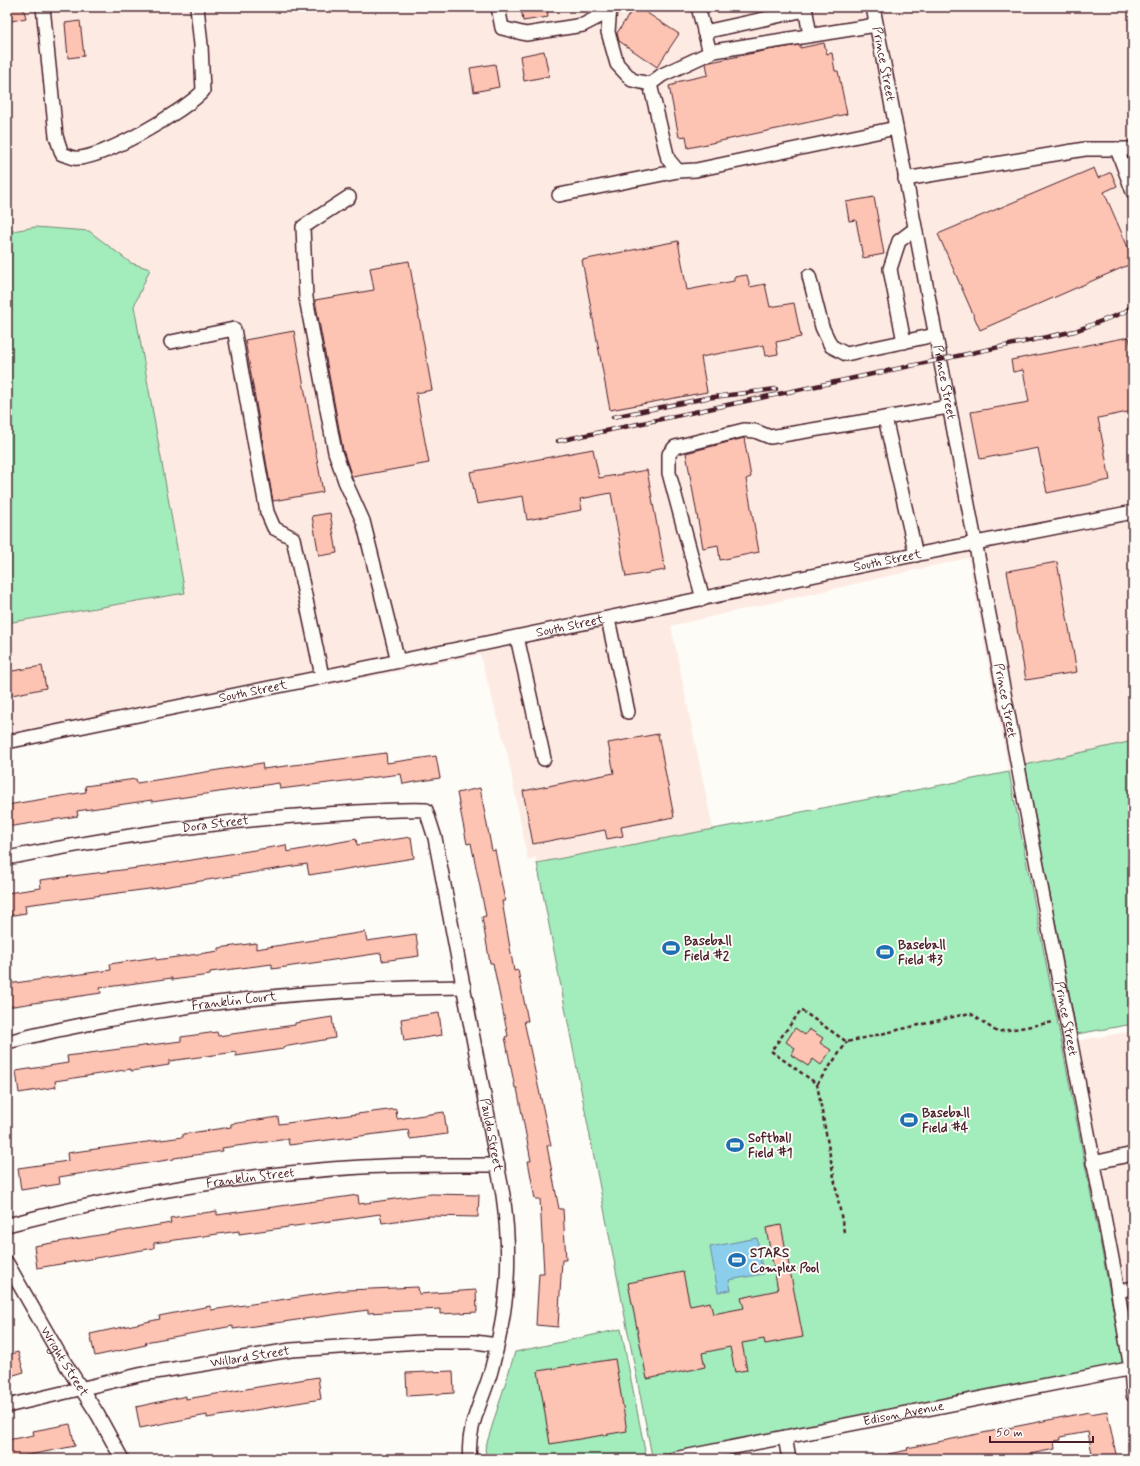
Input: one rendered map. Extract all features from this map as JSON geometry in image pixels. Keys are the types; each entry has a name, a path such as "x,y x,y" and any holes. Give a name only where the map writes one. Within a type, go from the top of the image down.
{"street":[{"path":"43,7 56,136 62,154 74,158 93,155 134,137 194,101 203,91 201,45 196,7"},
{"path":"498,7 502,28 526,34 583,25 610,9"},
{"path":"698,7 710,53"},
{"name":"Prince Street","path":"872,7 1094,1163 1132,1369 1133,1395"},
{"path":"610,9 608,32 617,64 632,80 650,84 662,75 710,53 876,25"},
{"path":"704,32 805,9 810,35"},
{"path":"650,84 668,159 678,171"},
{"path":"559,195 678,171 696,170 896,128"},
{"path":"1117,148 1133,192"},
{"path":"905,179 1085,149 1133,149"},
{"path":"349,197 303,226 306,298 335,452 345,481 363,522 398,661"},
{"path":"904,342 890,269 899,241 915,229"},
{"path":"810,276 822,327 831,346 846,354 935,335"},
{"path":"171,342 234,329 267,512 274,528 293,538 322,676"},
{"path":"703,599 669,473 669,454 675,448 744,430 755,431 770,437 948,407"},
{"path":"885,418 916,555"},
{"name":"South Street","path":"7,742 322,676 1133,512"},
{"path":"608,619 628,712"},
{"path":"517,637 544,759"},
{"name":"Dora Street","path":"7,858 85,843 215,823 288,816 397,810 426,810"},
{"name":"Pauldo Street","path":"426,810 435,838 498,1165 508,1241 508,1284 505,1311 491,1371 470,1435 470,1459"},
{"name":"Franklin Court","path":"7,1042 114,1018 242,998 356,990 464,987"},
{"path":"1094,1163 1133,1154"},
{"name":"Franklin Street","path":"7,1225 75,1207 129,1196 262,1176 361,1167 498,1165"},
{"name":"Wright Street","path":"7,1263 80,1389 98,1415 122,1459"},
{"path":"1118,1291 1133,1288"},
{"name":"Willard Street","path":"7,1406 143,1374 291,1350 421,1342 475,1342 497,1345"},
{"name":"Edison Avenue","path":"674,1459 1132,1369"},
{"path":"785,1437 789,1459"}],"path":[{"path":"844,1232 817,1084 771,1051 801,1010 847,1042"},
{"path":"817,1084 847,1042 970,1012 997,1032 1059,1021"}],"shaded area":[{"path":"7,7 1133,7 1133,741 1020,767 1076,1041 1133,1031 1133,1360 1015,769 1009,772 968,558 671,626 713,829 537,863 535,857 528,861 507,752 480,655 315,688 314,681 7,743 7,623 185,592 134,306 150,269 131,263 89,231 35,227 7,232"}],"green space":[{"path":"35,227 89,231 131,263 150,269 134,306 185,593 7,623 7,232"},
{"path":"1133,741 1133,1024 1077,1034 1025,765"},
{"path":"1009,772 1124,1365 652,1456 537,863"},
{"path":"621,1329 646,1456 632,1459 487,1459 485,1449 515,1352"}],"water":[{"name":"STARS Complex Pool","path":"757,1238 763,1274 729,1280 731,1290 718,1292 710,1247"}],"building":[{"path":"7,7 23,7 26,18 7,22"},
{"path":"521,7 547,7 548,17 523,21"},
{"path":"634,7 638,7 679,34 657,67 619,41 617,33"},
{"path":"80,21 84,56 68,58 65,23"},
{"path":"824,43 827,54 832,53 835,71 838,71 847,114 688,148 686,136 679,137 669,86 676,84 676,82 708,75 706,63 768,50 800,45 800,48"},
{"path":"544,51 549,76 524,81 520,56"},
{"path":"495,64 499,87 474,92 470,68"},
{"path":"1094,168 1098,178 1111,172 1117,186 1104,192 1133,259 1133,263 980,330 938,234"},
{"path":"874,197 884,254 863,258 856,220 849,221 846,202"},
{"path":"678,241 687,290 734,281 734,277 747,275 750,287 765,284 770,307 794,303 801,337 776,342 778,354 766,356 764,345 701,357 707,392 610,410 582,260"},
{"path":"409,261 432,390 416,393 429,463 352,477 343,450 315,300 374,290 370,268"},
{"path":"294,331 323,492 273,501 245,340"},
{"path":"1129,337 1133,357 1133,411 1098,418 1110,480 1047,493 1038,448 980,459 971,412 1029,402 1023,370 1013,372 1011,360"},
{"path":"744,438 751,477 746,479 759,552 720,560 718,545 703,548 686,453"},
{"path":"593,449 599,478 647,470 665,570 626,577 611,493 580,499 582,510 527,520 523,496 477,504 470,472"},
{"path":"330,513 337,553 319,556 312,516"},
{"path":"1057,562 1077,672 1026,680 1007,571"},
{"path":"42,666 46,688 7,696 7,672"},
{"path":"658,734 674,817 621,827 623,836 607,839 605,830 533,844 523,791 614,773 608,743"},
{"path":"386,753 387,763 436,756 440,778 403,784 401,774 280,789 279,783 152,802 152,800 77,811 78,816 7,827 7,805 86,792 85,786 136,779 137,783 262,763 263,769"},
{"path":"480,788 492,851 495,850 505,901 502,901 514,971 518,970 528,1021 524,1021 551,1145 547,1146 559,1209 563,1209 566,1260 562,1260 558,1327 536,1325 539,1273 544,1273 540,1199 535,1199 528,1161 531,1161 517,1088 515,1088 505,1037 508,1036 493,963 490,963 482,917 486,916 471,843 467,844 457,793"},
{"path":"411,837 414,858 309,875 307,864 157,888 25,905 26,913 7,916 7,893 41,888 40,880 154,866 286,845 287,852 356,839 357,845"},
{"path":"365,932 367,941 416,934 419,956 382,961 381,953 272,969 272,964 210,972 210,975 172,980 172,978 100,988 101,993 7,1007 7,984 111,970 110,964 156,957 156,960 219,951 219,948 256,943 256,949"},
{"path":"439,1013 442,1035 404,1041 401,1019"},
{"path":"332,1017 335,1038 283,1047 283,1049 236,1056 236,1052 169,1061 169,1065 131,1071 131,1069 55,1081 56,1087 19,1093 16,1071 68,1063 67,1056 181,1041 181,1037 217,1032 218,1036 295,1025 295,1023"},
{"path":"795,1028 805,1035 809,1029 823,1038 820,1043 831,1050 821,1065 813,1059 808,1066 791,1055 795,1048 786,1042"},
{"path":"396,1109 397,1119 444,1112 447,1134 410,1139 408,1130 289,1145 288,1139 222,1148 223,1151 59,1177 60,1184 21,1190 18,1168 68,1161 67,1153 183,1137 183,1134 231,1127 231,1124 278,1117 279,1124"},
{"path":"431,1194 479,1195 478,1217 430,1216 382,1223 380,1214 239,1234 239,1231 154,1243 154,1248 37,1268 34,1246 171,1223 170,1218 217,1211 217,1215 358,1195 359,1204"},
{"path":"781,1225 803,1337 765,1344 764,1339 742,1343 747,1370 735,1372 730,1347 702,1353 705,1367 647,1379 628,1283 683,1272 690,1306 710,1302 713,1314 744,1308 741,1298 778,1290 766,1228"},
{"path":"418,1287 419,1294 476,1290 477,1312 440,1314 440,1309 368,1313 368,1310 233,1329 233,1326 145,1342 146,1345 95,1356 90,1334 160,1319 159,1316 210,1306 211,1310 347,1290"},
{"path":"18,1352 24,1372 7,1377 7,1355"},
{"path":"615,1359 627,1431 550,1444 538,1371"},
{"path":"453,1371 454,1393 407,1396 406,1373"},
{"path":"318,1377 321,1399 207,1418 207,1415 140,1428 136,1407 186,1396 186,1399"},
{"path":"1107,1411 1117,1459 1093,1459 1088,1432 1060,1437 1061,1440 1054,1441 1055,1449 1005,1459 888,1459 888,1454 908,1450 907,1448 1089,1412 1090,1414"},
{"path":"70,1424 75,1446 24,1456 25,1459 7,1459 7,1440 34,1435 33,1431"}],"railway":[{"path":"558,441 1075,331 1125,312 1133,304"},
{"path":"613,417 706,398 776,389"}],"place":[{"name":"Baseball Field #2","path":"671,948"},
{"name":"Baseball Field #3","path":"885,952"},
{"name":"Baseball Field #4","path":"909,1120"},
{"name":"Softball Field #1","path":"735,1145"},
{"name":"STARS Complex Pool","path":"737,1260"}]}
